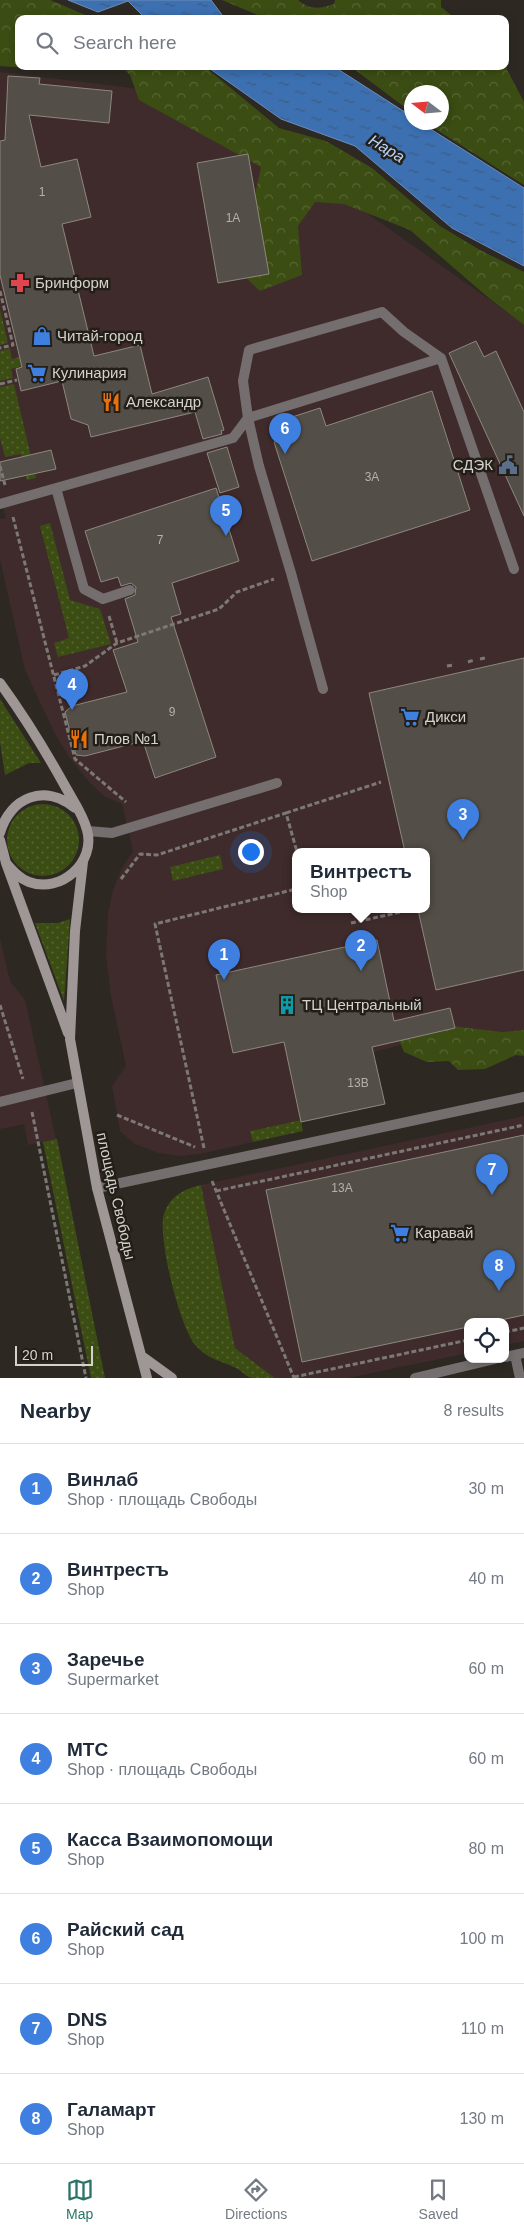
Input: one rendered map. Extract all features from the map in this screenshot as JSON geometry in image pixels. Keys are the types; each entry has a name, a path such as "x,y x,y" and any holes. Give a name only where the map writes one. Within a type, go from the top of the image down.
{"main road":[{"name":"площадь Свободы","path":"0,683 32,728 80,812 88,831 87,851 83,862 75,931 70,1039"},
{"path":"0,833 4,819 15,805 31,797 49,795 66,800 80,812"},
{"name":"площадь Свободы","path":"0,840 6,863 70,1039 97,1188 147,1378"},
{"path":"6,863 16,875 31,882 46,884 62,881 75,872 83,862"},
{"path":"143,1357 172,1378"}],"lane":[{"path":"323,689 259,466 248,418 243,381 249,350 382,312 404,332 441,358 514,568"},
{"path":"4,503 233,438 248,418 441,358"},
{"path":"56,488 84,589 103,598 130,590"},
{"path":"88,831 112,833 277,784"},
{"path":"0,1102 77,1083"},
{"path":"97,1188 524,1097"},
{"path":"515,1355 520,1378"},
{"path":"415,1378 478,1363"}],"path":[{"path":"0,291 13,345 0,348"},
{"path":"0,384 17,380"},
{"path":"0,466 4,503 54,675 75,759 126,802"},
{"path":"54,675 85,666 117,643 219,609 237,592 291,573"},
{"path":"103,598 117,643"},
{"path":"480,659 485,658"},
{"path":"468,662 474,660"},
{"path":"447,666 453,665"},
{"path":"121,879 140,854 157,855 381,782"},
{"path":"286,813 296,848"},
{"path":"117,1115 204,1151 155,924 292,890"},
{"path":"351,923 396,913"},
{"path":"0,1005 28,1095 86,1378"},
{"path":"216,1191 524,1125"},
{"path":"211,1178 294,1378 464,1341"},
{"path":"509,1331 524,1328"}],"shaded area":[{"path":"0,72 148,90 317,178 524,324 524,1047 400,1045 374,1052 385,1104 251,1131 253,1142 200,1154 181,1156 159,1153 135,1144 120,1131 112,1086 126,1066 111,996 106,956 108,913 113,890 121,870 133,851 122,804 104,796 90,783 69,757 54,732 25,670 0,559 0,519 6,518 0,497"},
{"path":"0,939 10,981 25,1000 56,1139 28,1145 24,1124 0,1129"},
{"name":"Каравай","path":"524,1116 524,1341 509,1344 509,1318 464,1318 464,1354 348,1378 275,1378 235,1348 201,1185"}],"green space":[{"path":"0,0 50,0 86,15 15,15 15,67 0,66"},
{"path":"222,0 298,0 307,6 315,8 334,4 335,0 441,0 441,7 451,15 258,15"},
{"path":"125,70 209,70 279,128 326,141 372,168 440,226 480,250 524,272 524,325 490,299 410,230 344,204 315,202 298,226 302,275 260,291 236,268 249,223 261,167 139,100 130,75"},
{"path":"355,70 507,70 524,102 524,185 437,130 449,130 449,85 404,85 404,107"},
{"path":"0,309 8,343 0,345"},
{"path":"10,348 12,359 31,354 33,363 11,369 13,378 0,381 0,351"},
{"path":"14,384 36,478 27,480 21,454 5,457 0,438 0,387"},
{"path":"50,523 70,600 100,609 111,644 58,657 54,643 69,638 40,526"},
{"path":"0,699 41,763 29,763 5,775 0,742"},
{"path":"43,804 63,810 73,820 79,840 73,860 63,870 43,876 23,870 13,860 7,840 13,820 23,810"},
{"path":"220,855 223,869 173,881 170,867"},
{"path":"70,919 64,1001 35,923 58,923"},
{"path":"452,1026 502,1032 524,1030 524,1056 516,1055 485,1069 458,1070 449,1061 427,1062 404,1052 399,1040"},
{"path":"301,1120 303,1131 253,1142 250,1131"},
{"path":"57,1139 105,1378 91,1378 43,1142"},
{"path":"201,1185 235,1348 275,1378 252,1378 238,1369 206,1354 196,1346 183,1321 171,1282 167,1261 164,1242 164,1214 170,1202 178,1194"}],"water":[{"path":"68,0 211,0 222,15 142,15 128,1 98,12"},
{"name":"Нара","path":"212,70 339,70 404,112 404,130 432,130 524,188 524,266 452,228 355,146 281,119"}],"building":[{"path":"8,76 40,78 39,84 112,91 109,123 29,115 41,167 77,159 91,217 62,224 94,356 140,345 152,394 208,377 224,430 221,431 222,434 203,439 195,412 91,437 88,425 71,419 62,381 21,391 16,369 22,367 0,275 0,141 5,140"},
{"path":"248,154 269,274 218,283 197,163"},
{"path":"476,341 484,357 496,351 524,412 524,516 449,353"},
{"path":"432,391 470,510 312,561 274,442 295,436 289,418 320,408 326,426"},
{"path":"227,447 239,487 220,493 207,453"},
{"path":"51,450 56,469 0,481 0,462"},
{"path":"216,488 239,561 172,583 181,614 171,617 216,757 155,778 143,741 85,756 76,755 65,712 72,706 127,692 113,650 138,642 125,599 135,595 136,587 131,583 121,586 118,577 101,582 85,531"},
{"path":"524,658 524,970 436,990 419,913 430,913 430,848 404,848 369,693"},
{"name":"ТЦ Центральный","path":"377,940 394,1021 450,1008 455,1028 372,1047 385,1104 301,1122 284,1042 233,1053 216,975"},
{"name":"Каравай","path":"524,1135 524,1315 509,1318 464,1318 464,1328 302,1362 266,1190"}],"place":[{"name":"Бринформ","path":"20,283"},
{"name":"Читай-город","path":"42,336"},
{"name":"Кулинария","path":"37,373"},
{"name":"Александр","path":"111,402"},
{"name":"Райский сад","path":"285,454"},
{"name":"СДЭК","path":"508,465"},
{"name":"Касса Взаимопомощи","path":"226,536"},
{"name":"МТС","path":"72,710"},
{"name":"Дикси","path":"410,717"},
{"name":"Плов №1","path":"79,739"},
{"name":"Заречье","path":"463,840"},
{"name":"Винтрестъ","path":"361,971"},
{"name":"Винлаб","path":"224,980"},
{"name":"ТЦ Центральный","path":"287,1005"},
{"name":"DNS","path":"492,1195"},
{"name":"Каравай","path":"400,1233"},
{"name":"Галамарт","path":"499,1291"}]}
